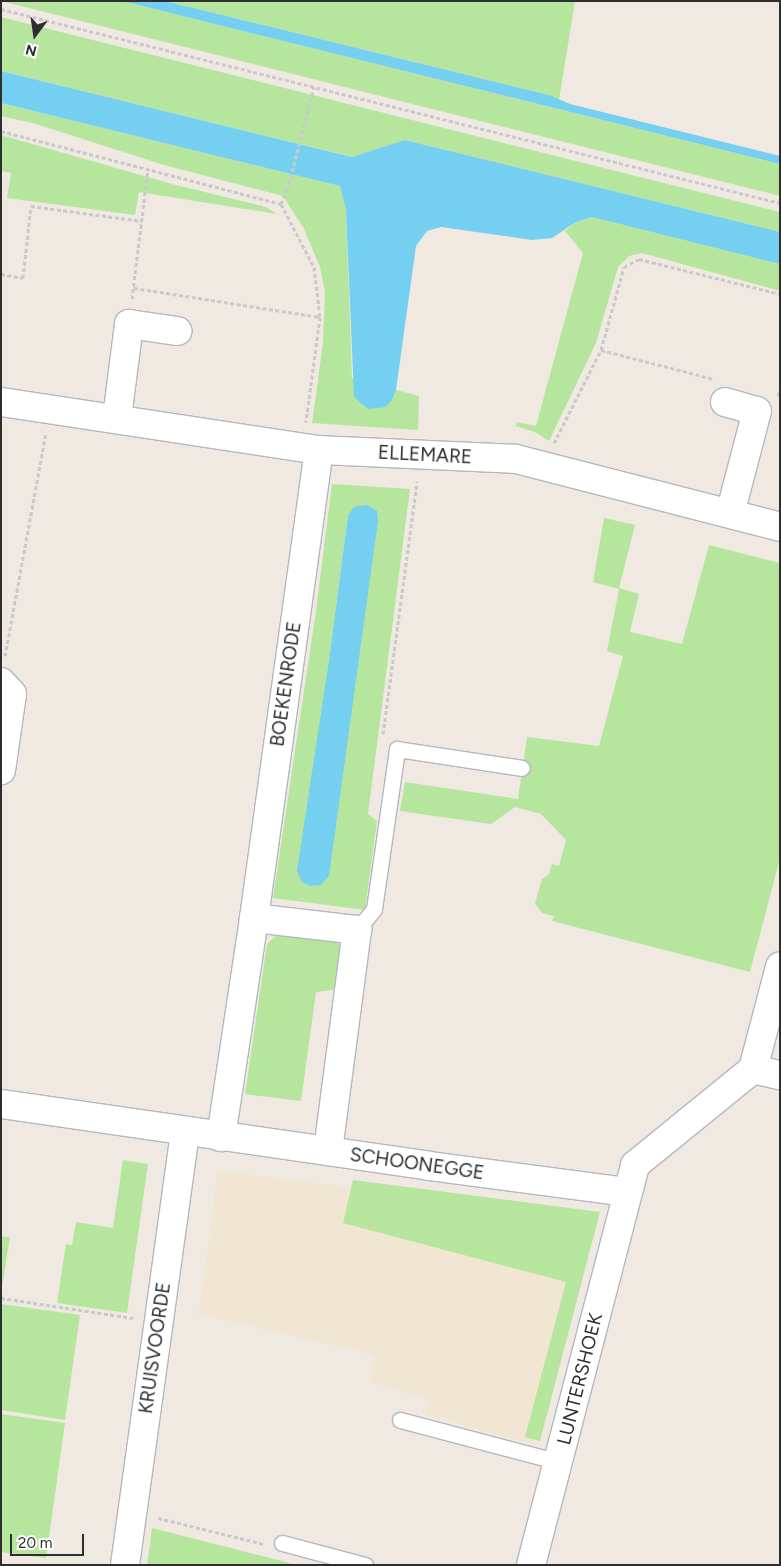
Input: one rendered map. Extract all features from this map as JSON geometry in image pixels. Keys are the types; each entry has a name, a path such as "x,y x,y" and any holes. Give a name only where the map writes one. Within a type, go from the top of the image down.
{"street":[{"path":"117,418 129,324 177,331"},
{"path":"723,391 757,411 730,514"},
{"name":"ELLEMARE","path":"1,402 310,448 420,456 516,459 780,527"},
{"name":"BOEKENRODE","path":"221,1136 254,918 310,448"},
{"path":"1,770 12,694 2,673"},
{"path":"254,918 357,930 328,1151"},
{"path":"627,1192 634,1165 753,1069 780,967"},
{"path":"753,1069 780,1076"},
{"name":"SCHOONEGGE","path":"1,1104 627,1192"},
{"name":"KRUISVOORDE","path":"124,1565 185,1131"},
{"name":"LUNTERSHOEK","path":"531,1565 627,1192"}],"lane":[{"path":"357,930 374,909 397,749 522,768"},
{"path":"400,1420 559,1462"},
{"path":"282,1543 365,1565"}],"path":[{"path":"1,8 780,203"},
{"path":"281,204 289,184 314,87"},
{"path":"1,131 281,204 314,267 320,317 310,448"},
{"path":"129,324 148,169"},
{"path":"1,274 23,278 31,206 142,221"},
{"path":"543,465 601,350 624,267 639,259 780,294"},
{"path":"134,288 320,317"},
{"path":"601,350 723,391"},
{"path":"770,394 778,396 780,389"},
{"path":"2,673 50,409"},
{"path":"397,749 383,736 420,456"},
{"path":"1,1298 159,1322"},
{"path":"132,1511 264,1544 282,1543"}],"shaded area":[{"path":"218,1171 590,1218 534,1444 425,1415 430,1399 369,1382 375,1355 199,1314"}],"green space":[{"path":"1,1 122,1 780,164 780,196"},
{"path":"165,1 575,1 559,100 549,95"},
{"path":"1,17 780,212 780,232 405,140 353,157 1,71"},
{"path":"1,103 340,186 346,211 352,378 392,400 396,390 419,396 418,430 312,423 323,343 325,292 320,267 304,229 283,196 164,165 36,124 1,116"},
{"path":"1,135 172,184 266,207 277,214 139,192 135,215 7,198 11,173 1,171"},
{"path":"592,217 780,264 780,291 642,253 629,256 618,267 596,343 549,441 535,432 516,426 517,422 536,426 583,253 565,231 576,222"},
{"path":"332,484 410,489 368,814 377,821 365,910 273,898 316,611","holes":["348,515 378,521 319,732"]},
{"path":"604,518 635,525 619,588 639,594 630,632 682,644 709,545 780,563 780,858 750,972 552,921 554,916 542,913 535,904 542,879 549,874 552,864 559,866 566,840 541,814 515,807 491,824 400,811 405,782 518,799 527,737 599,746 623,656 607,651 619,589 593,582"},
{"path":"281,931 334,938 344,950 339,989 316,992 301,1101 245,1094 267,944"},
{"path":"123,1160 148,1164 127,1313 57,1303 66,1244 72,1245 76,1222 113,1228"},
{"path":"353,1180 600,1212 540,1441 525,1437 566,1282 343,1223"},
{"path":"1,1236 10,1237 1,1293"},
{"path":"1,1304 80,1315 65,1420 1,1410"},
{"path":"1,1414 65,1423 46,1558 1,1552"},
{"path":"152,1528 297,1565 147,1565"}],"water":[{"path":"122,1 165,1 549,95 570,104 780,156 780,164"},
{"path":"1,71 352,157 405,140 780,232 780,264 592,217 576,222 552,238 532,240 441,227 427,231 416,246 396,390 392,400 386,407 368,409 354,397 346,211 340,186 1,103"},
{"path":"367,505 377,511 378,521 329,876 321,885 310,886 302,882 297,871 329,660 348,515 354,507"}]}
